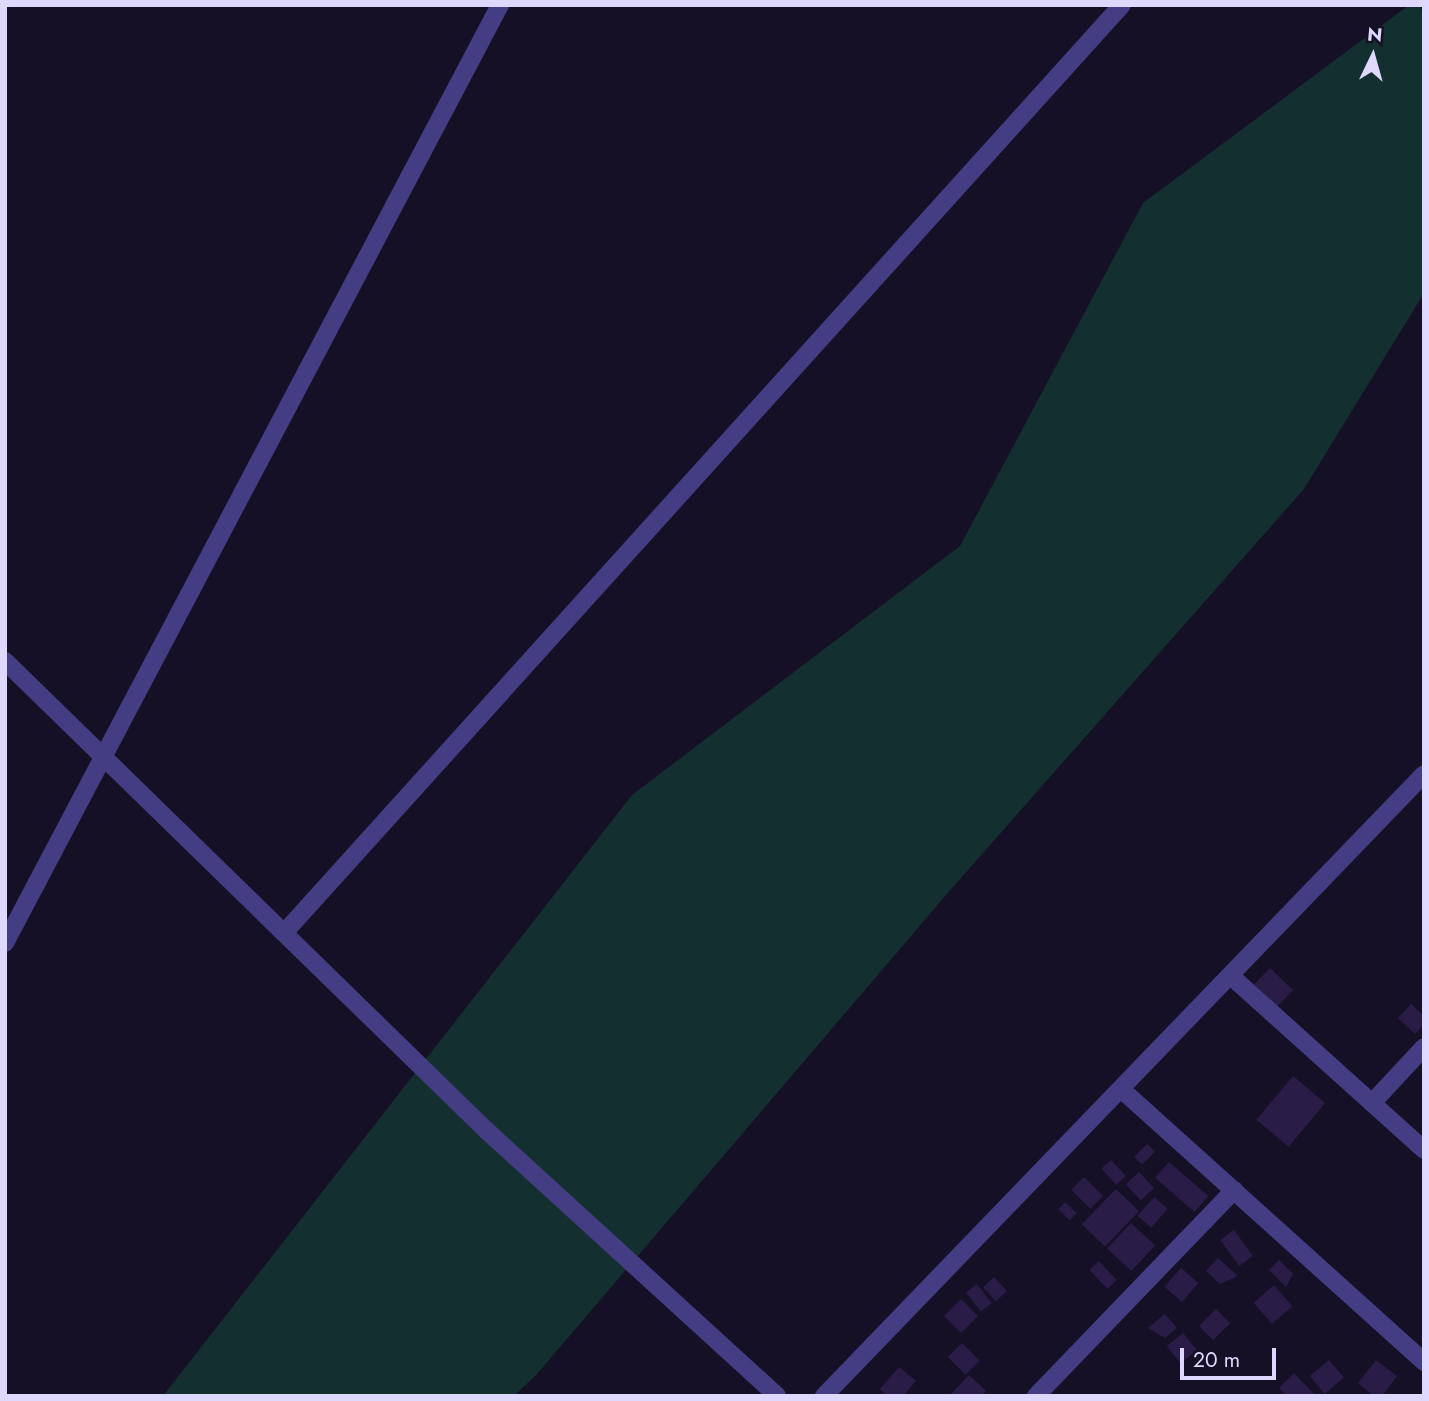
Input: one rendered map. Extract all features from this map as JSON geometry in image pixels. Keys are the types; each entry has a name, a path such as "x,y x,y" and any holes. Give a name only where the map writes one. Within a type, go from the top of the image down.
{"street":[{"path":"5,943 500,5"},
{"path":"284,933 1122,5"},
{"path":"5,661 106,754 486,1130 777,1396"},
{"path":"824,1396 1232,977 1424,774"},
{"path":"1232,977 1424,1150"},
{"path":"1372,1103 1424,1047"},
{"path":"1121,1089 1424,1362"},
{"path":"1036,1396 1234,1190"}],"green space":[{"path":"1409,5 1420,5 1424,17 1424,293 1304,489 952,888 537,1374 514,1396 163,1396 632,795 960,546 1143,203"}],"building":[{"path":"1270,968 1293,990 1277,1007 1254,985"},
{"path":"1411,1004 1424,1016 1424,1024 1415,1034 1398,1018"},
{"path":"1293,1076 1325,1103 1289,1147 1256,1120"},
{"path":"1147,1144 1155,1152 1142,1165 1134,1157"},
{"path":"1111,1160 1126,1176 1116,1185 1101,1169"},
{"path":"1169,1162 1208,1196 1194,1212 1155,1178"},
{"path":"1139,1172 1154,1188 1141,1200 1126,1184"},
{"path":"1084,1177 1103,1196 1090,1209 1071,1190"},
{"path":"1116,1189 1139,1211 1105,1246 1082,1224"},
{"path":"1154,1197 1168,1209 1151,1228 1138,1216"},
{"path":"1065,1202 1077,1213 1070,1220 1058,1209"},
{"path":"1131,1223 1155,1246 1131,1271 1107,1249"},
{"path":"1234,1230 1253,1256 1239,1266 1220,1240"},
{"path":"1218,1258 1238,1276 1220,1284 1206,1271"},
{"path":"1279,1260 1293,1274 1286,1287 1269,1270"},
{"path":"1099,1261 1117,1280 1107,1289 1089,1270"},
{"path":"1181,1268 1198,1283 1182,1302 1165,1287"},
{"path":"994,1277 1007,1291 996,1301 983,1287"},
{"path":"977,1284 992,1303 981,1312 966,1293"},
{"path":"1274,1285 1292,1306 1272,1324 1254,1303"},
{"path":"961,1299 978,1316 961,1333 944,1316"},
{"path":"1216,1309 1230,1323 1213,1340 1199,1326"},
{"path":"1165,1314 1177,1328 1165,1338 1148,1328"},
{"path":"1183,1333 1197,1350 1181,1363 1167,1346"},
{"path":"962,1343 980,1361 966,1375 948,1357"},
{"path":"1329,1360 1344,1378 1325,1394 1310,1376"},
{"path":"1376,1360 1397,1376 1382,1396 1374,1396 1358,1383"},
{"path":"899,1367 916,1381 903,1396 887,1396 880,1389"},
{"path":"1294,1373 1316,1396 1287,1396 1279,1388"},
{"path":"969,1375 986,1391 981,1396 949,1396"}]}
